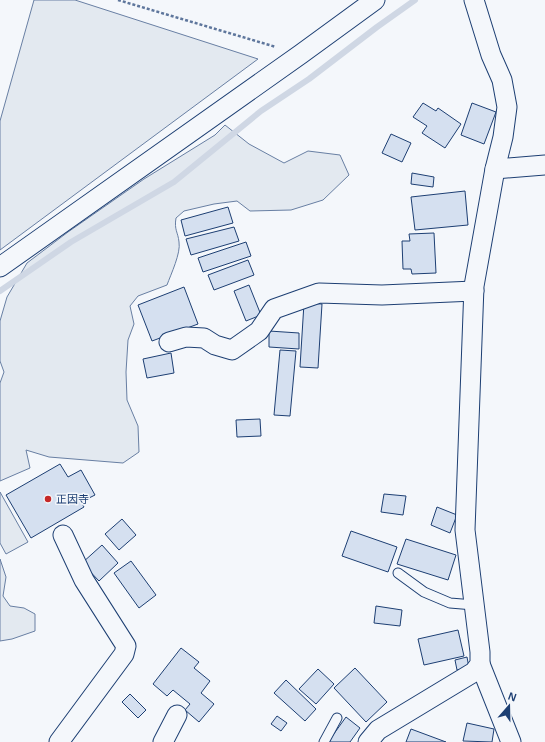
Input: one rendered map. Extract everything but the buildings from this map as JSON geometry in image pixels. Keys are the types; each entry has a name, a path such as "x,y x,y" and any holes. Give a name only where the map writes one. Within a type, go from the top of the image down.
{"street":[{"path":"0,267 375,0"},
{"path":"474,0 491,55 502,80 507,107 503,137 495,170 474,291 465,530 480,652 480,664 511,742"},
{"path":"495,170 545,165"},
{"path":"169,342 186,337 204,338 215,345 232,350 259,331 274,309 319,293 382,295 474,291"},
{"path":"59,742 124,654 126,646 84,580 64,535"},
{"path":"368,742 378,730 474,672 480,664"},
{"path":"163,742 177,715"}],"lane":[{"path":"398,573 430,595 450,603 474,605"},
{"path":"324,742 337,718"}],"path":[{"path":"118,0 301,54"}],"shaded area":[{"path":"34,0 75,0 258,59 0,250 0,121"},
{"path":"225,125 249,144 284,163 308,151 340,155 349,175 323,200 291,210 250,211 237,201 214,204 184,211 176,218 179,252 167,285 138,296 130,306 134,324 128,340 126,372 127,400 138,426 139,452 123,463 49,457 26,450 30,468 0,481 0,383 4,372 0,361 0,321 7,297 27,263 68,232 144,179 215,135"},
{"path":"0,492 28,542 6,554 0,543"},
{"path":"0,559 6,577 3,596 10,606 24,608 35,614 35,631 12,639 0,641"}],"waterway":[{"path":"0,291 71,242 174,182 261,111 309,79 415,0"}],"place":[{"name":"正因寺","path":"48,499"}]}
